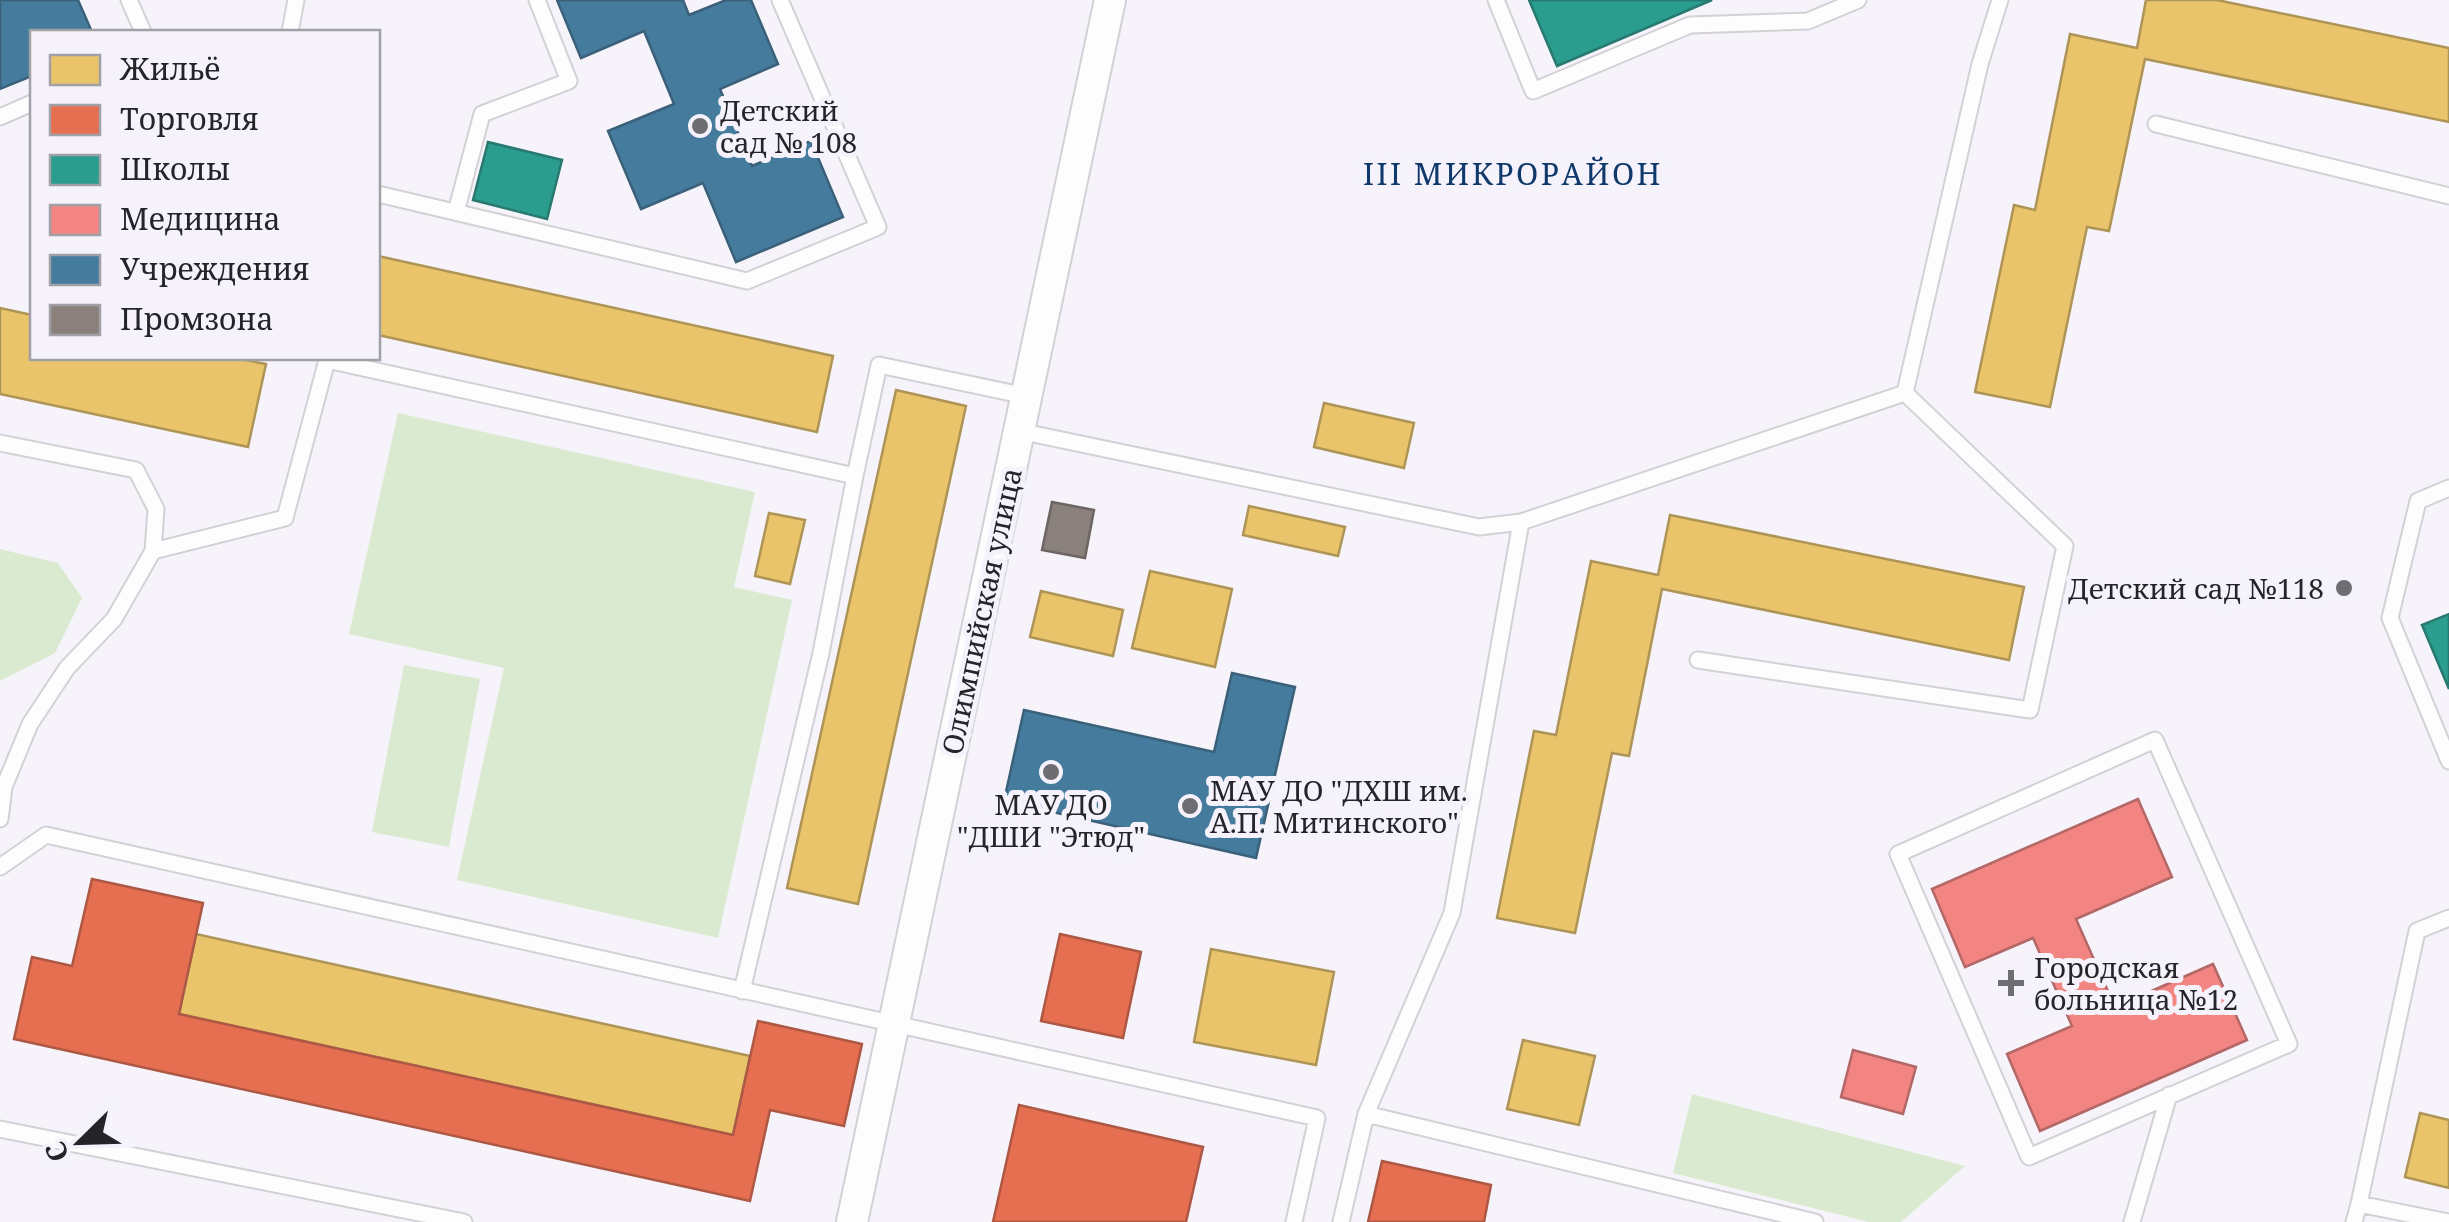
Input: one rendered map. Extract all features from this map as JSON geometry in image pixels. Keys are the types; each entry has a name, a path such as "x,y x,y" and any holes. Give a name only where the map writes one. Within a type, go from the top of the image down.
{"street":[{"name":"Олимпийская улица","path":"852,1222 1110,0"}],"lane":[{"path":"129,0 142,30"},
{"path":"290,30 296,0"},
{"path":"456,212 482,114 568,81 537,0"},
{"path":"380,194 746,282 878,227 780,0"},
{"path":"1496,0 1533,91 1690,26 1808,20 1858,0"},
{"path":"1905,393 1980,64 2000,0"},
{"path":"0,116 30,104"},
{"path":"2156,124 2449,196"},
{"path":"154,551 285,518 327,360 856,476"},
{"path":"742,992 821,654 879,364 1026,396"},
{"path":"1019,430 1480,527 1522,522 1905,393"},
{"path":"1698,660 2030,710 2065,546 1905,393"},
{"path":"0,442 136,470 156,509 154,551 114,619 67,668 30,724 4,787 0,819"},
{"path":"2449,488 2418,501 2390,618 2449,761"},
{"path":"1342,1222 1366,1114 1452,914 1522,522"},
{"path":"2156,740 2289,1044 2169,1096 2029,1156 1898,854 2156,740"},
{"path":"0,867 46,835 1317,1118 1294,1222"},
{"path":"2354,1222 2417,931 2449,918"},
{"path":"2132,1222 2169,1096"},
{"path":"1366,1114 1815,1222"},
{"path":"0,1129 464,1222"},
{"path":"2358,1204 2448,1222"}],"green space":[{"path":"398,413 755,492 734,587 792,600 718,938 457,880 504,668 349,634"},
{"path":"0,549 58,563 82,598 55,653 0,681"},
{"path":"404,665 480,679 449,847 372,832"},
{"path":"1692,1094 1965,1166 1901,1222 1869,1222 1673,1173"}],"building: Жильё":[{"path":"2146,0 2217,0 2449,48 2449,122 2145,59 2109,231 2087,227 2050,407 1975,392 2014,205 2035,210 2070,34 2137,48"},
{"path":"380,256 833,356 817,432 380,335"},
{"path":"0,308 30,315 30,360 245,360 266,364 248,447 0,394"},
{"path":"896,390 966,406 858,904 787,888"},
{"path":"1324,403 1414,423 1404,468 1314,447"},
{"path":"1249,506 1345,527 1338,556 1243,535"},
{"path":"769,513 805,520 790,584 755,576"},
{"path":"1670,515 2024,587 2009,660 1662,589 1629,756 1612,753 1575,933 1497,918 1534,731 1556,735 1591,561 1658,575"},
{"path":"1150,571 1232,589 1215,667 1132,648"},
{"path":"1041,591 1123,610 1113,656 1030,637"},
{"path":"196,934 750,1056 733,1135 179,1014"},
{"path":"1211,949 1334,972 1316,1065 1194,1042"},
{"path":"1523,1040 1595,1056 1579,1125 1507,1109"},
{"path":"2420,1113 2449,1120 2449,1188 2405,1177"}],"building: Торговля":[{"path":"92,879 203,903 179,1014 733,1135 758,1021 862,1044 844,1126 770,1110 750,1201 14,1039 32,957 72,966"},
{"path":"1060,934 1141,952 1123,1038 1041,1021"},
{"path":"1019,1105 1203,1147 1186,1222 993,1222"},
{"path":"1382,1161 1491,1185 1484,1222 1368,1222"}],"building: Школы":[{"path":"1529,0 1712,0 1557,66"},
{"path":"488,142 562,160 547,219 473,200"},
{"path":"2449,614 2449,689 2422,625"}],"building: Медицина":[{"path":"2138,799 2172,877 2076,919 2115,1007 2213,964 2247,1040 2040,1131 2007,1054 2072,1026 2033,938 1965,967 1932,889"},
{"path":"1853,1050 1916,1067 1903,1114 1841,1097"}],"building: Учреждения":[{"path":"0,0 78,0 91,30 30,30 30,77 0,89"},
{"path":"557,0 683,0 689,15 726,0 751,0 778,64 720,89 752,166 811,141 843,217 736,262 703,183 641,209 608,131 674,104 644,31 581,58"},
{"path":"1232,673 1295,687 1256,858 1004,801 1024,710 1214,752"}],"building: Промзона":[{"path":"1052,502 1094,510 1085,558 1042,550"}],"place":[{"name":"Детский сад № 108","path":"700,126"},
{"name":"Детский сад №118","path":"2344,588"},
{"name":"МАУ ДО \"ДШИ \"Этюд\"","path":"1051,772"},
{"name":"МАУ ДО \"ДХШ им. А.П. Митинского\"","path":"1190,806"},
{"name":"Городская больница №12","path":"2011,983"}],"district":[{"name":"III МИКРОРАЙОН","path":"1513,173"}]}
